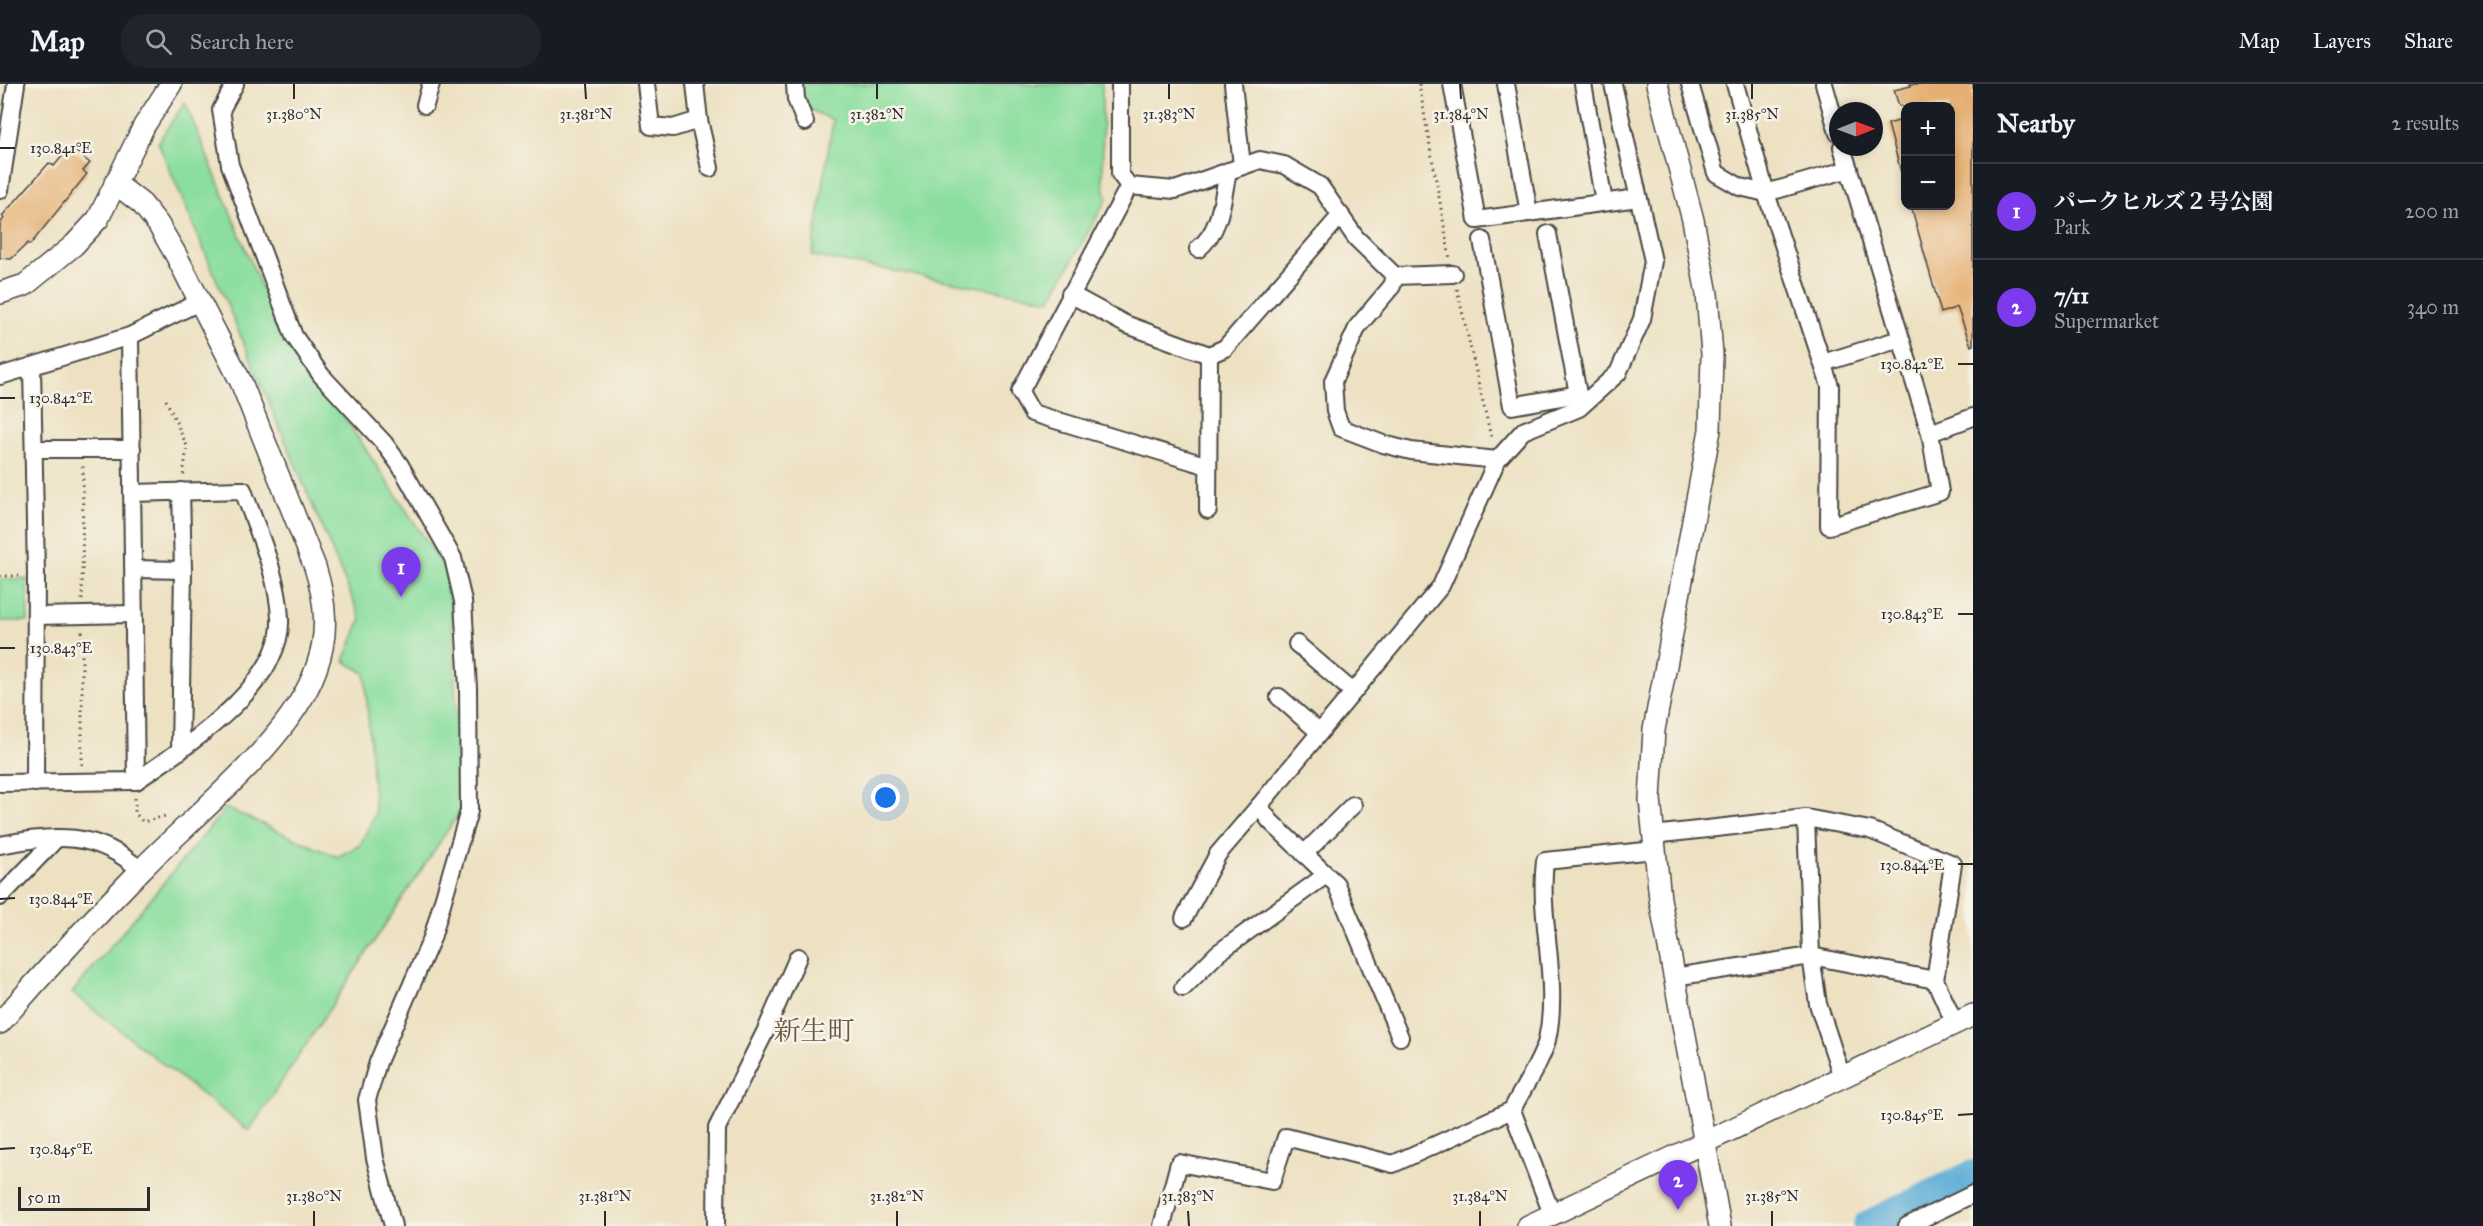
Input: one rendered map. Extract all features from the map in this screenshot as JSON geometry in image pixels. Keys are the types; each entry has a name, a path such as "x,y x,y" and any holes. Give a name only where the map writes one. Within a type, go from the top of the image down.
{"street":[{"path":"0,190 16,84"},
{"path":"0,293 25,285 74,245 98,219 144,126 171,84"},
{"path":"235,84 221,110 230,165 294,336 321,375 384,443 400,465 453,558 463,601 468,688 469,811 432,938 378,1062 367,1100 375,1158 393,1226"},
{"path":"425,105 431,84"},
{"path":"646,84 651,126 673,128 699,120"},
{"path":"695,84 699,120 710,168"},
{"path":"795,84 796,99 805,122"},
{"path":"1120,84 1120,174 1129,186 1175,189 1260,160 1284,165 1320,186 1356,238 1395,276 1453,274"},
{"path":"1198,249 1211,238 1235,168 1233,84"},
{"path":"1452,84 1477,219 1638,198"},
{"path":"1506,84 1529,213"},
{"path":"1583,84 1604,202"},
{"path":"1482,240 1512,406 1581,399 1618,373 1642,319 1653,261 1613,84"},
{"path":"1657,84 1692,220 1707,294 1712,354 1710,430 1654,730 1650,799 1660,899 1720,1226"},
{"path":"1690,84 1716,173 1740,187 1766,193 1848,169"},
{"path":"1735,84 1766,193 1830,386 1829,526 1940,492 1930,432 1844,156"},
{"path":"1824,84 1829,102"},
{"path":"0,1023 140,870 263,749 298,707 316,670 325,632 324,596 315,567 241,382 158,224 132,194 115,183"},
{"path":"1129,186 1020,392 1032,413 1208,466"},
{"path":"1070,294 1125,324 1209,355 1225,348 1341,215"},
{"path":"1184,918 1218,854 1441,586 1497,460 1523,431 1579,408 1581,399 1548,234"},
{"path":"1395,276 1392,286 1358,326 1333,381 1335,411 1341,428 1383,444 1411,451 1497,460"},
{"path":"0,376 130,336 199,302"},
{"path":"130,336 136,781"},
{"path":"1823,363 1900,339"},
{"path":"1208,510 1209,355"},
{"path":"32,367 36,616 34,783"},
{"path":"1930,432 1973,417"},
{"path":"34,449 132,449"},
{"path":"0,783 136,781 180,751 238,702 262,672 275,646 281,620 278,592 243,490 132,493"},
{"path":"180,751 183,570 181,491"},
{"path":"134,569 183,570"},
{"path":"36,616 133,614"},
{"path":"1298,644 1353,692"},
{"path":"1279,697 1319,732"},
{"path":"1304,854 1353,805"},
{"path":"1259,806 1270,821 1336,884 1361,939 1400,1037"},
{"path":"1806,818 1811,956 1818,1004 1842,1077"},
{"path":"1162,1226 1179,1163 1272,1181 1286,1137 1394,1164 1512,1110 1546,1041 1551,980 1542,890 1545,861 1806,818 1870,830 1953,864 1935,980"},
{"path":"0,845 35,837 100,844 128,858 140,870"},
{"path":"0,897 57,838"},
{"path":"1183,988 1218,953 1326,875"},
{"path":"1528,1226 1964,1019 1935,980 1811,956 1674,977"},
{"path":"716,1226 717,1128 766,1030 798,957"},
{"path":"1512,1110 1552,1214"},
{"path":"1907,1226 1973,1194"}],"path":[{"path":"165,400 187,446 181,491"},
{"path":"136,781 135,813 143,822 177,813"}],"green space":[{"path":"799,84 1102,84 1103,181 1107,199 1050,300 812,256 833,120 804,107"},
{"path":"185,102 267,301 450,576 461,810 249,1131 72,993 226,808 337,857 360,845 375,814 365,673 344,661 361,619 158,142"},
{"path":"0,579 27,579 28,621 0,621"}],"building":[{"path":"1910,84 1973,84 1973,345 1971,346 1957,307 1941,313 1912,210 1955,210 1955,102 1901,102 1899,106 1894,90 1911,86"},
{"path":"1901,120 1901,172 1888,124"},
{"path":"70,147 90,163 83,171 87,174 30,245 28,243 11,259 0,258 0,224 4,218 2,216 49,163 54,166"}],"waterway":[{"path":"1869,1226 1973,1176"}],"place":[{"name":"パークヒルズ２号公園","path":"401,597"},
{"name":"7/11","path":"1678,1210"}],"district":[{"name":"新生町","path":"814,1030"}]}
